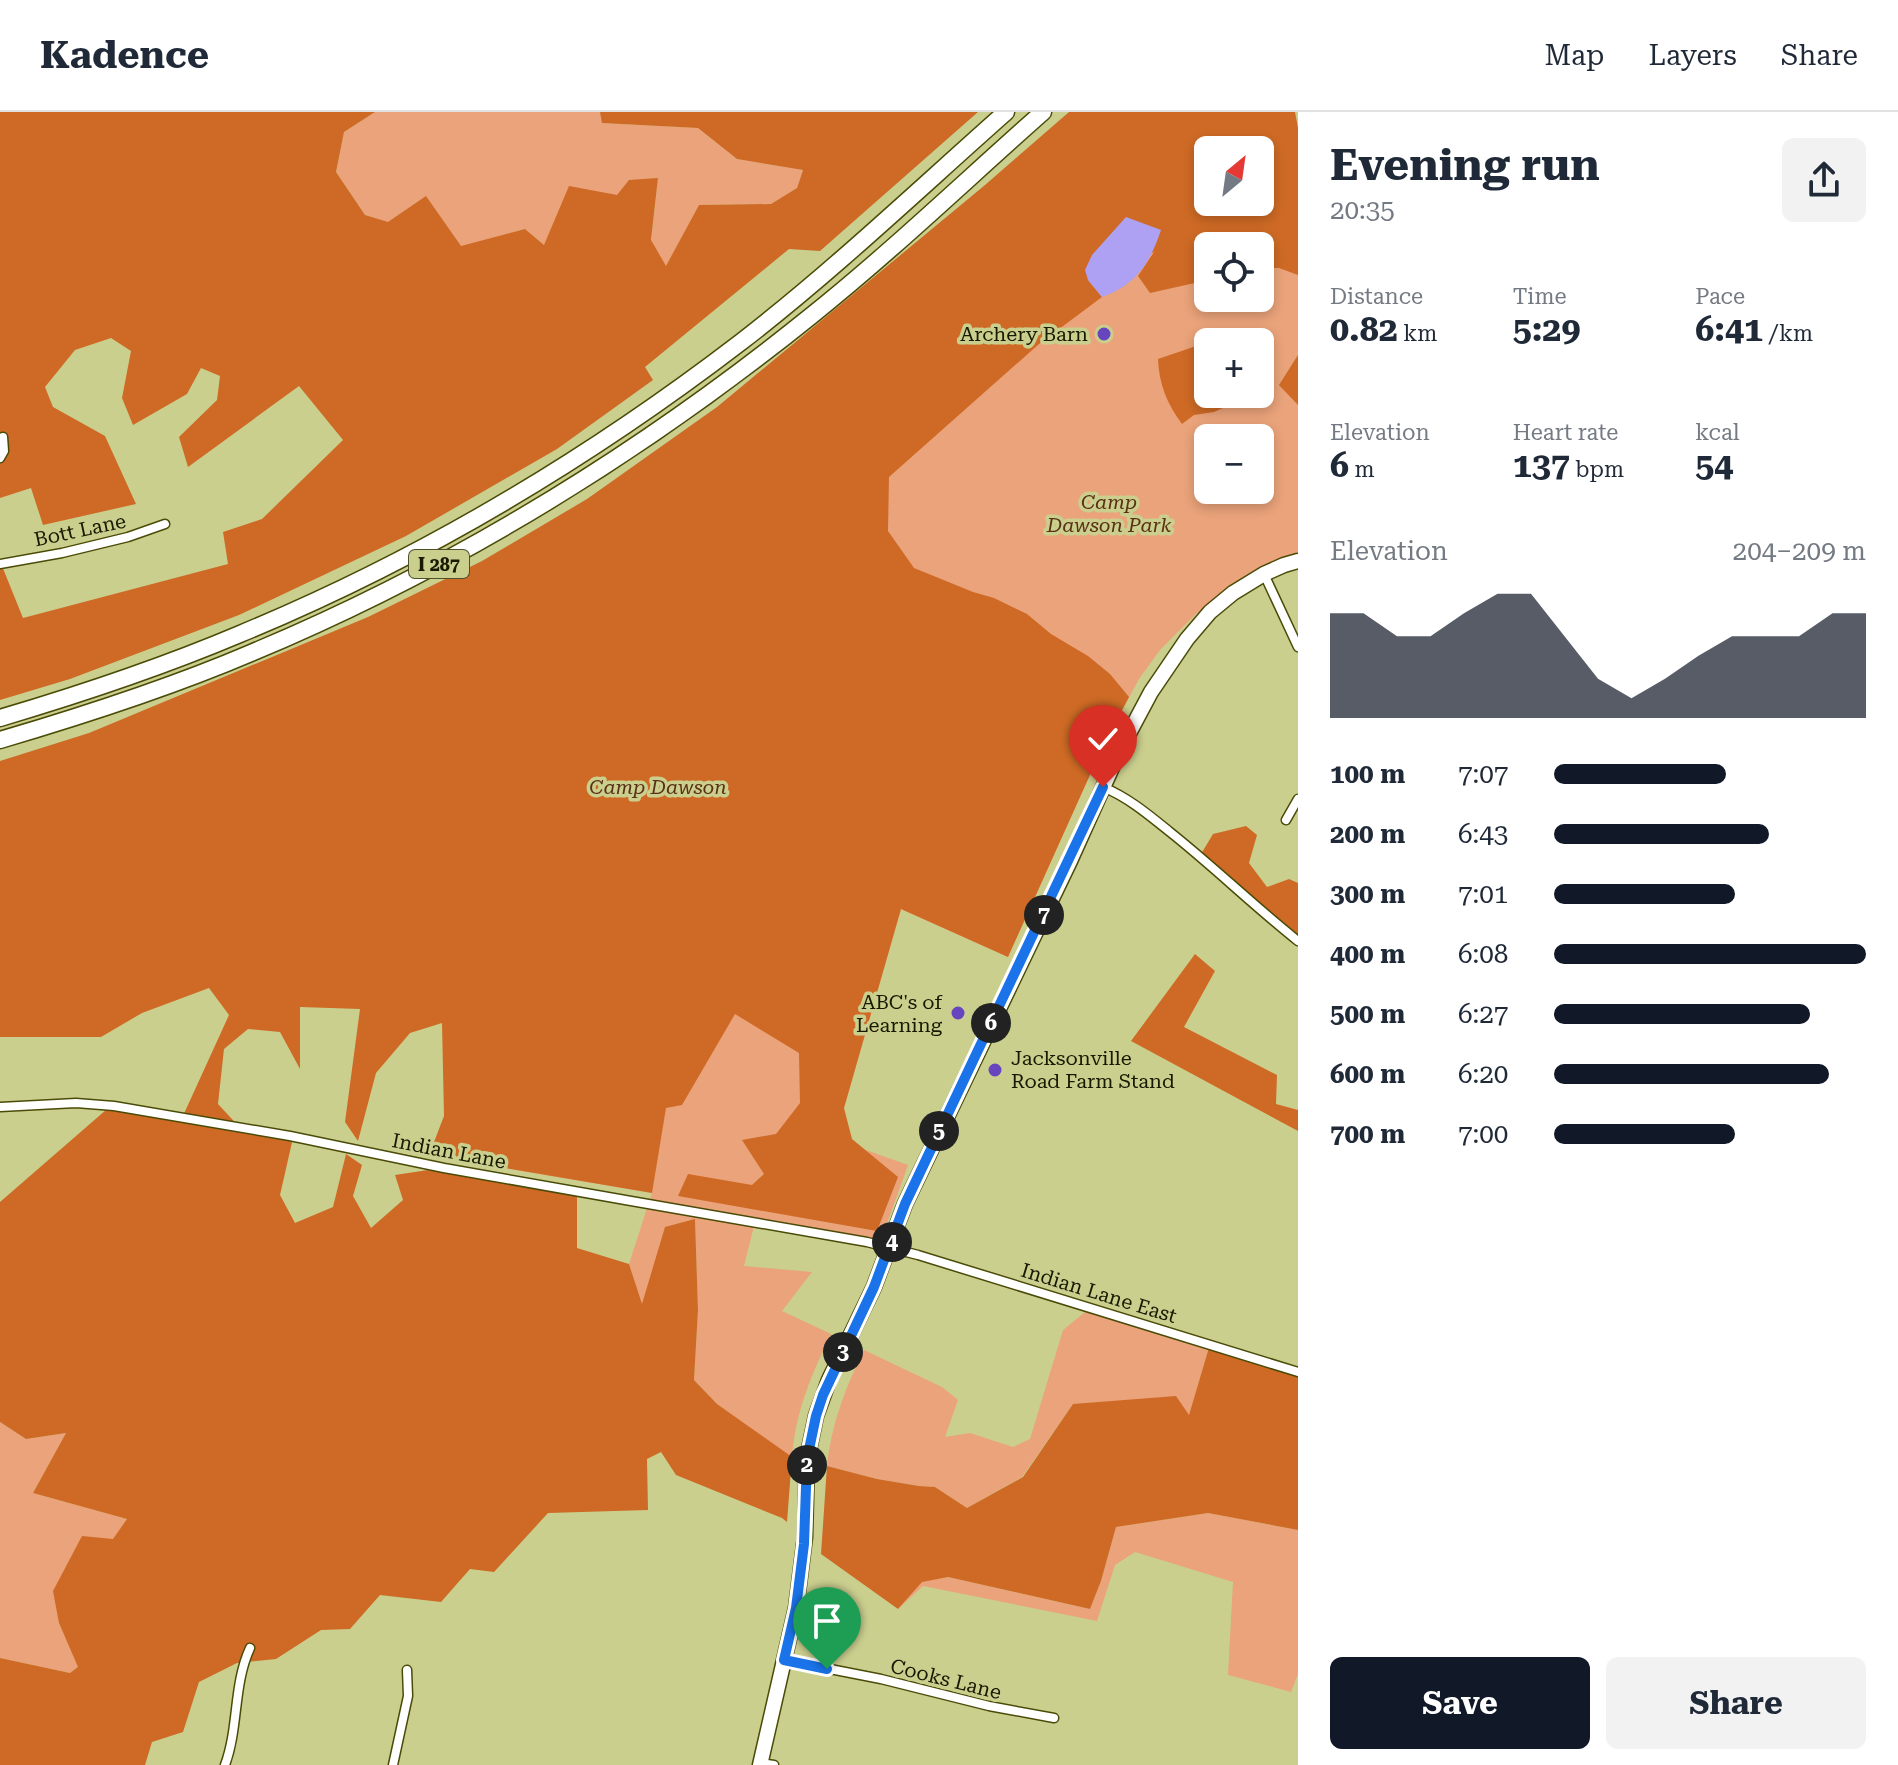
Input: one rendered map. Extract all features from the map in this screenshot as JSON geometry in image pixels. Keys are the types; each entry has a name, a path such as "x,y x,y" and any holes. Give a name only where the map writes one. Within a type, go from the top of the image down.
{"highway":[{"name":"I 287","path":"0,718 133,675 241,634 414,552 514,496 642,413 742,341 815,281 1006,112"},
{"name":"I 287","path":"0,740 165,687 262,649 402,584 526,515 687,409 809,318 1043,112"}],"main road":[{"path":"765,1764 796,1608 805,1537 807,1459 816,1416 826,1387 874,1287 905,1204 1136,719 1170,662 1210,612 1233,593 1264,574 1298,561"}],"street":[{"path":"0,458 4,451 3,437"},
{"name":"Bott Lane","path":"0,564 128,537 165,524"},
{"path":"0,556 28,557"},
{"path":"1264,574 1298,647"},
{"path":"1103,787 1118,793 1157,822 1298,941"},
{"path":"1286,820 1298,799"},
{"name":"Indian Lane","path":"0,1107 76,1103 114,1106 890,1247"},
{"name":"Indian Lane East","path":"890,1247 1298,1372"},
{"path":"225,1765 242,1664 250,1648"},
{"name":"Cooks Lane","path":"784,1660 1054,1718"},
{"path":"393,1765 408,1696 407,1670"}],"green space":[{"path":"0,112 375,112 344,132 336,172 365,215 388,222 426,196 461,246 525,229 544,245 569,186 617,195 629,180 658,178 651,240 666,266 699,205 771,204 797,188 803,170 737,159 698,128 602,123 600,112 978,112 820,251 789,249 645,367 653,380 557,449 406,536 239,615 70,679 0,700 0,566 23,618 228,564 223,532 262,519 343,440 299,386 188,467 179,437 217,400 220,376 201,368 187,394 133,425 122,398 131,351 111,338 75,350 45,387 53,407 105,436 136,504 43,525 31,488 0,498"},
{"path":"375,112 600,112 603,123 698,128 737,159 803,170 797,188 771,204 699,205 666,267 651,241 658,179 617,195 544,245 525,229 461,247 426,197 388,223 365,215 336,172 344,132"},
{"path":"1069,112 1295,112 1298,128 1298,275 1274,268 1274,232 1194,232 1194,283 1150,293 1138,276 1154,252 1088,280 1102,297 1039,344 889,477 888,531 914,568 1027,614 1051,634 1088,656 1110,674 1129,697 1103,746 1008,957 901,909 844,1108 852,1139 898,1177 877,1231 678,1196 688,1174 752,1185 764,1174 742,1140 776,1134 800,1103 799,1053 735,1014 682,1105 666,1108 652,1193 429,1155 444,1116 442,1023 410,1033 376,1073 358,1141 345,1122 360,1009 300,1007 300,1069 280,1032 248,1029 224,1049 218,1104 243,1131 293,1138 280,1195 295,1223 333,1207 346,1154 362,1165 353,1196 371,1228 403,1200 395,1175 428,1170 577,1196 577,1248 629,1264 642,1304 665,1227 695,1219 698,1310 694,1380 717,1404 792,1457 787,1522 676,1475 661,1452 647,1459 648,1510 548,1513 494,1572 470,1569 441,1602 380,1595 350,1629 321,1630 276,1659 237,1663 199,1682 183,1732 152,1742 145,1765 0,1765 0,1658 70,1673 78,1667 59,1623 53,1591 82,1536 113,1539 127,1519 33,1493 66,1433 26,1439 0,1422 0,1202 114,1103 182,1118 229,1015 209,988 142,1013 101,1037 0,1037 0,761 89,733 368,617 482,561 587,499 717,407"},
{"name":"Camp Dawson","path":"1194,203 1194,216 1253,216 1298,230 1298,552 1251,572 1229,587 1160,650 1139,679 1103,746 1008,957 901,909 844,1108 838,1140 908,1165 884,1232 877,1231 873,1241 756,1218 744,1266 812,1272 782,1311 831,1334 806,1394 792,1457 717,1404 694,1380 698,1310 695,1219 642,1306 629,1264 652,1193 438,1157 493,1004 460,592 994,213"},
{"path":"1194,347 1194,408 1223,408 1194,415 1182,424 1165,393 1158,359"},
{"path":"1298,355 1298,405 1279,385"},
{"path":"1246,826 1257,835 1249,863 1267,887 1289,879 1298,883 1298,940 1198,859 1213,834"},
{"path":"1195,954 1215,971 1184,1027 1277,1075 1276,1104 1298,1110 1298,1131 1131,1041"},
{"path":"1090,1308 1210,1344 1189,1415 1073,1404 1022,1477 967,1508 935,1487 877,1479 827,1466 840,1406 864,1350 942,1387 958,1400 945,1437 970,1433 1013,1447 1030,1439 1063,1330"},
{"path":"1210,1344 1298,1371 1298,1530 1208,1513 1116,1527 1090,1609 948,1577 922,1582 898,1609 821,1554 827,1466 877,1479 935,1487 967,1508 1023,1477 1073,1404 1176,1396 1189,1415"},
{"path":"0,1422 26,1439 66,1433 33,1493 127,1519 59,1623 79,1667 70,1673 0,1658"},
{"path":"1208,1513 1298,1530 1298,1674 1291,1692 1228,1675 1233,1582 1135,1552 1115,1565 1097,1621 923,1586 898,1609 922,1581 948,1577 1090,1609 1116,1527"}],"shaded area":[{"path":"1126,217 1161,230 1152,253 1133,279 1102,297 1088,280 1085,270 1092,255"}],"place":[{"name":"Archery Barn","path":"1104,334"},
{"name":"ABC's of Learning","path":"958,1013"},
{"name":"Jacksonville Road Farm Stand","path":"995,1070"}],"route":[{"path":"827,1669 784,1660 801,1570 807,1459 816,1416 829,1380 874,1287 905,1204 1103,787"}],"park label":[{"name":"Camp Dawson Park","path":"1109,514"}]}
